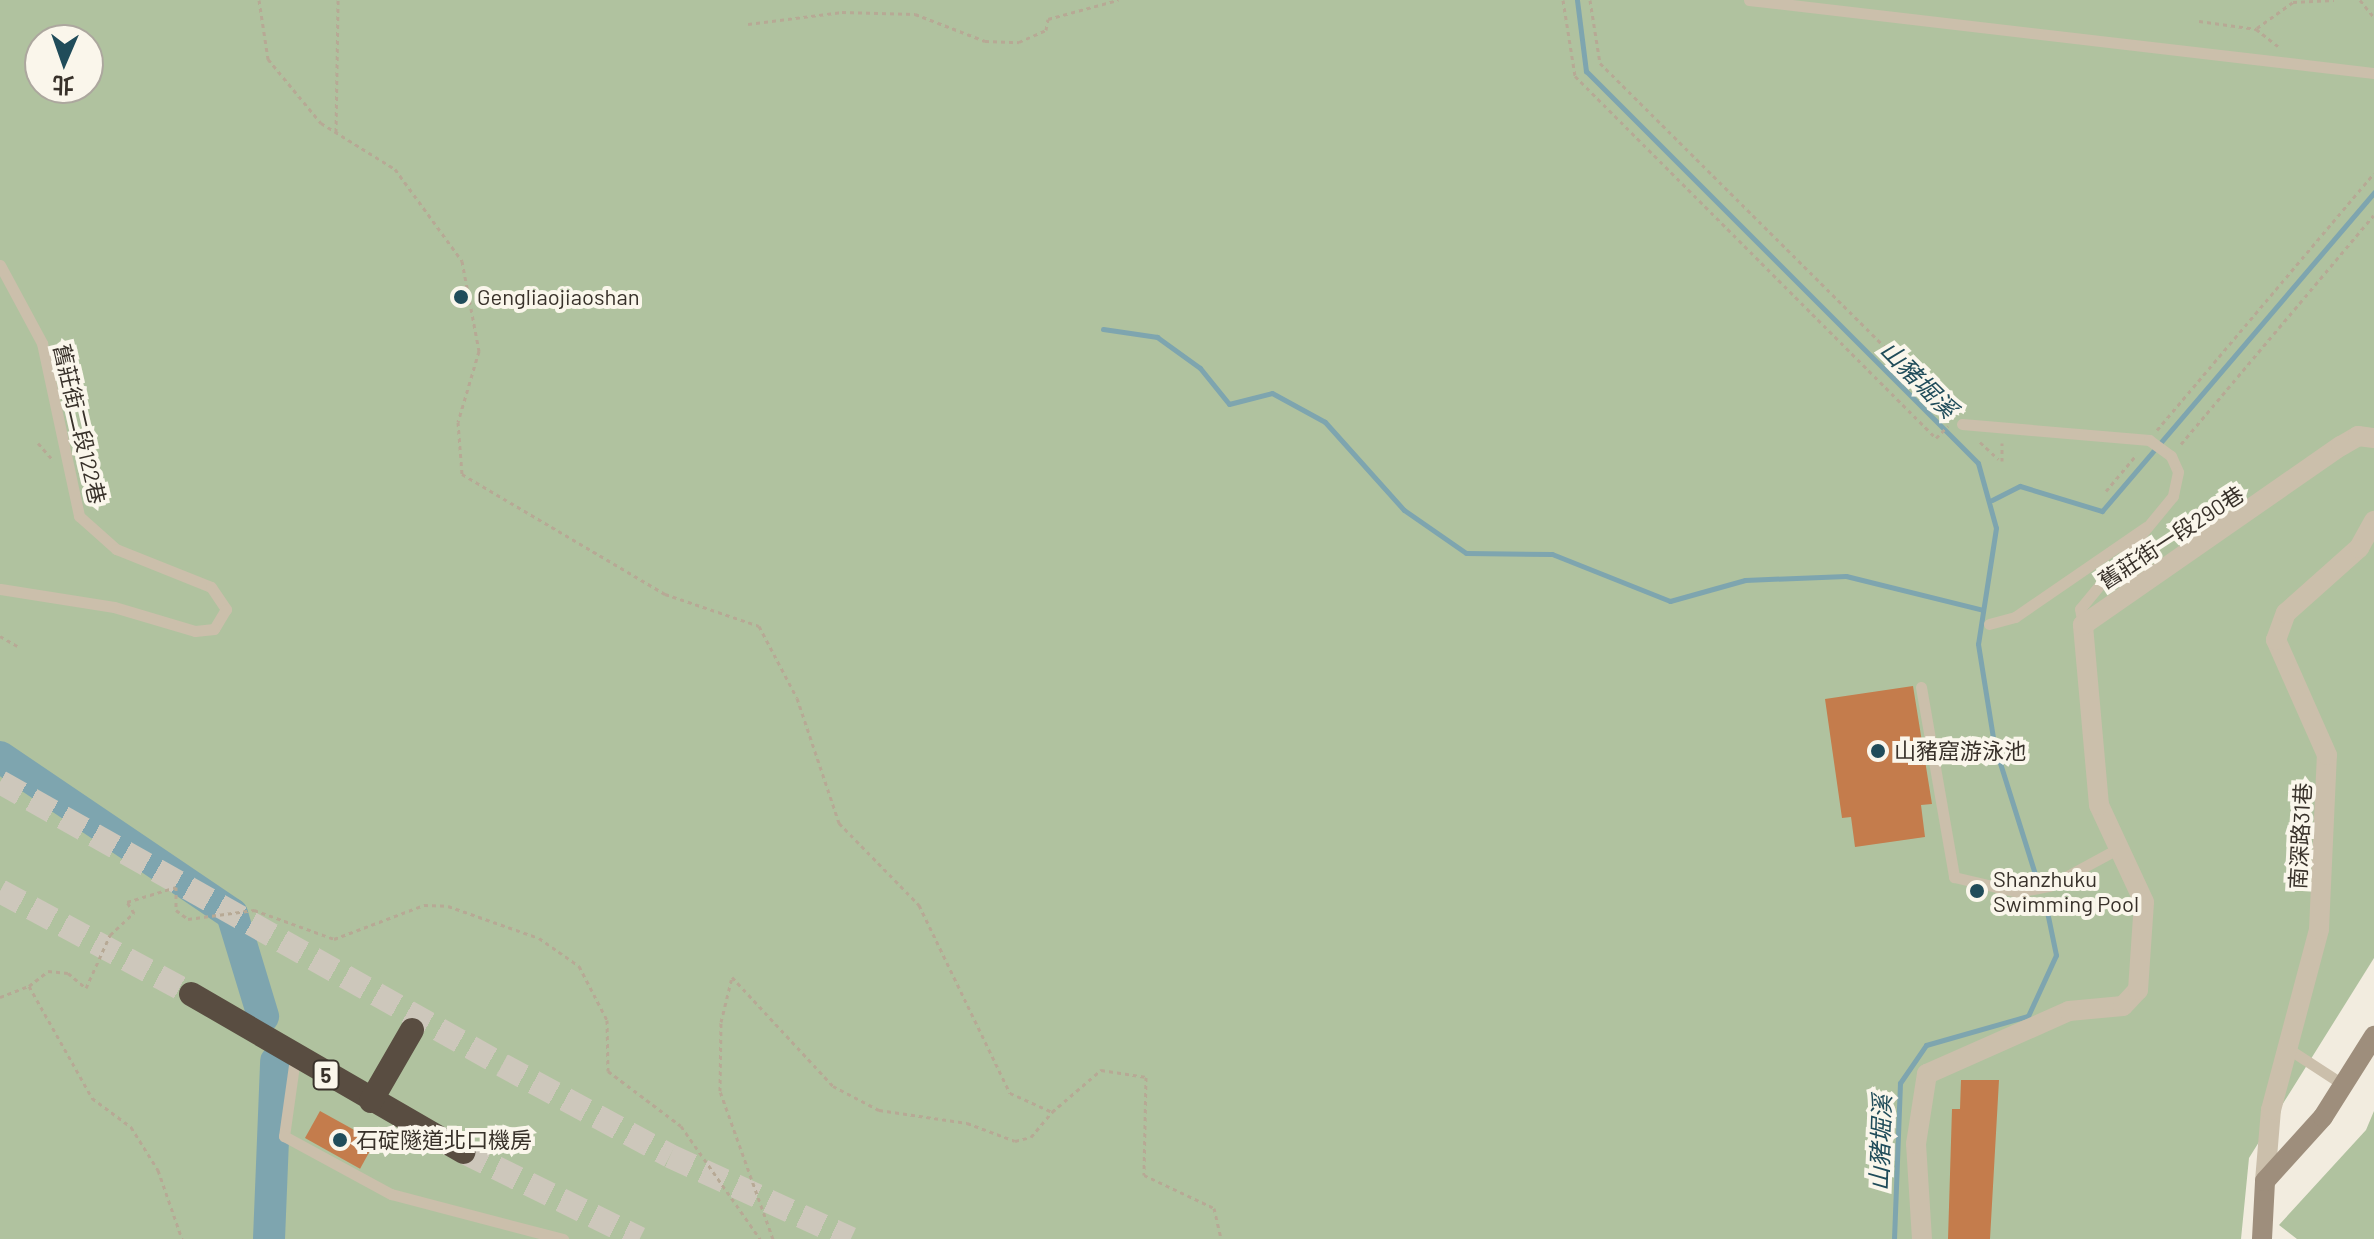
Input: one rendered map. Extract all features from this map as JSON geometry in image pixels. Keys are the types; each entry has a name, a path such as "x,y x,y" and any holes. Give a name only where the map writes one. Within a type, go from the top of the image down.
{"highway":[{"name":"5","path":"191,994 295,1058 464,1152"},
{"path":"371,1101 412,1030"}],"main road":[{"path":"2262,1239 2265,1181 2344,1085 2374,1036"}],"street":[{"name":"舊莊街一段290巷","path":"2083,625 2341,446 2358,436 2374,438"},
{"name":"南深路31巷","path":"2265,1181 2271,1110 2319,929 2327,755 2276,640 2286,613 2359,548 2371,530"},
{"path":"1922,1239 1916,1144 1927,1074 2069,1011 2135,999 2144,902 2099,805 2091,764 2083,625"}],"lane":[{"path":"1749,0 2374,73"},
{"name":"舊莊街二段122巷","path":"0,265 42,343 79,516 116,549 211,587 226,609 214,629 195,631 114,607 0,589"},
{"path":"1959,421 2002,428 2149,440 2171,456 2178,472 2162,515 2080,609 2083,625"},
{"path":"1989,624 2015,617 2162,515"},
{"path":"1921,687 1954,877 2018,892 2049,886 2119,848"},
{"path":"2287,1048 2344,1085"},
{"path":"295,1058 284,1136 391,1194 563,1239"}],"path":[{"path":"259,0 268,59 336,132 395,169 462,261 479,351 458,422 462,474 665,594 759,626 797,698 839,823 919,905 1010,1093 1052,1112"},
{"path":"336,132 338,0"},
{"path":"748,24 842,12 915,14 985,41 1019,42 1046,30 1048,19 1118,0"},
{"path":"1563,0 1575,76 1936,438 1959,421"},
{"path":"1590,0 1600,63 2000,460 2002,428"},
{"path":"2256,29 2293,2 2334,0"},
{"path":"2360,0 2374,17"},
{"path":"2199,21 2256,29 2279,45 2280,63"},
{"path":"2106,491 2374,173"},
{"path":"2171,456 2374,215"},
{"path":"0,636 17,646"},
{"path":"0,997 29,986 48,971 68,973 86,988 110,935 134,913 127,902 176,887 176,910 188,919 254,910 334,939 424,905 461,910 539,938 579,966 607,1020 608,1071 681,1126 760,1239"},
{"path":"773,1239 720,1091 721,1022 732,977 833,1086 879,1110 967,1123 1015,1141 1031,1137 1052,1112 1101,1070 1146,1077 1144,1175 1214,1208 1221,1239"},
{"path":"29,986 92,1098 131,1127 158,1170 182,1239"}],"green space":[{"path":"0,0 2374,0 2374,958 2249,1158 2241,1239 0,1239"},
{"path":"2374,1111 2374,1239 2297,1239 2279,1225 2366,1130"}],"building":[{"name":"山豬窟游泳池","path":"1913,686 1932,804 1921,805 1925,837 1855,847 1851,817 1842,818 1825,699"},
{"path":"1961,1080 1999,1080 1990,1239 1948,1239 1952,1109 1960,1109"},
{"name":"石碇隧道北口機房","path":"320,1111 375,1142 360,1169 305,1138"}],"waterway":[{"name":"山豬堀溪","path":"1577,0 1586,71 1978,463 1996,528 1978,644 1994,744 2035,874"},
{"path":"1992,500 2020,486 2102,511 2374,192"},
{"path":"1103,329 1157,337 1200,368 1229,404 1272,393 1325,422 1404,510 1466,553 1552,554 1670,601 1745,580 1846,576 1983,610"},
{"path":"0,757 232,914 263,1016"},
{"name":"山豬堀溪","path":"1894,1239 1900,1083 1926,1045 2028,1016 2056,955 2045,902"},
{"path":"269,1239 276,1061"}],"tunnel":[{"path":"0,782 502,1065 670,1156 851,1239"},
{"path":"0,891 191,994"},
{"path":"464,1152 640,1239"}],"place":[{"name":"Gengliaojiaoshan","path":"461,297"},
{"name":"山豬窟游泳池","path":"1878,751"},
{"name":"Shanzhuku Swimming Pool","path":"1977,891"},
{"name":"石碇隧道北口機房","path":"340,1140"}]}
